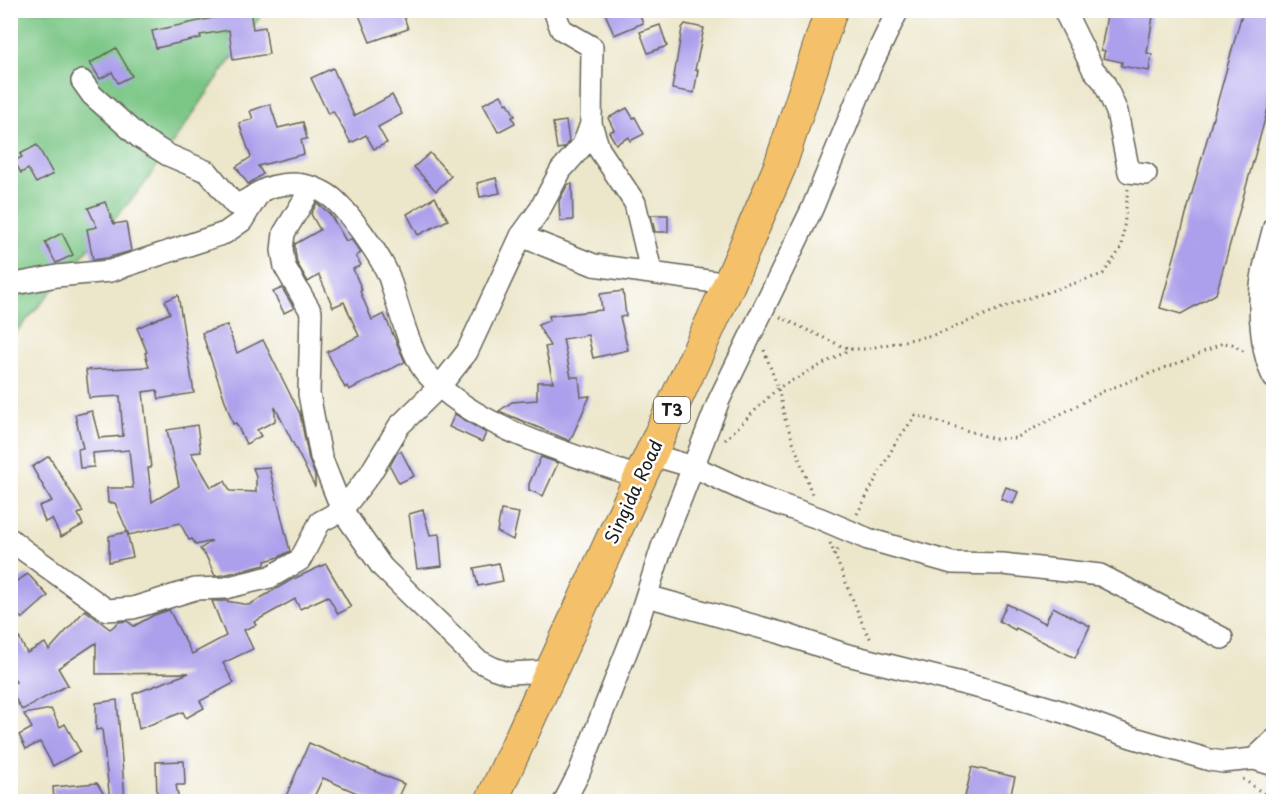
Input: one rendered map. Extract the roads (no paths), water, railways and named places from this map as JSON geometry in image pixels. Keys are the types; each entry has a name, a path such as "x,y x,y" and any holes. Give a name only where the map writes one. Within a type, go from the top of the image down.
{"highway":[{"name":"Singida Road","path":"491,801 646,467 780,166 831,10"}],"street":[{"path":"554,10 561,29 592,47 591,124 598,149 635,203 651,271"},
{"path":"564,801 579,773 638,622 662,547 720,400 812,208 870,68 898,10"},
{"path":"1064,10 1093,69 1104,82 1138,173"},
{"path":"82,81 92,95 139,137 168,155 208,172 234,204 240,204 278,184 312,187 331,197 363,234 387,273 416,358 427,374 440,386 492,422 508,430 646,467 694,467 759,497 821,519 848,532 952,563 1003,564 1100,575 1222,638"},
{"path":"10,539 107,610 133,608 195,589 225,588 270,577 300,560 320,522 342,510 370,474 399,426 440,386 467,352 521,236 539,211 561,170 583,145 591,124"},
{"path":"312,187 284,233 282,249 285,267 311,312 309,394 321,457 342,510 382,567 477,660 508,673 551,671"},
{"path":"10,285 57,276 111,271 225,232 242,221 260,192"},
{"path":"1271,373 1262,319 1274,227"},
{"path":"521,236 594,264 729,284"},
{"path":"647,596 781,633 844,654 993,691 1060,711 1131,737 1210,760 1264,762 1274,740"}]}
